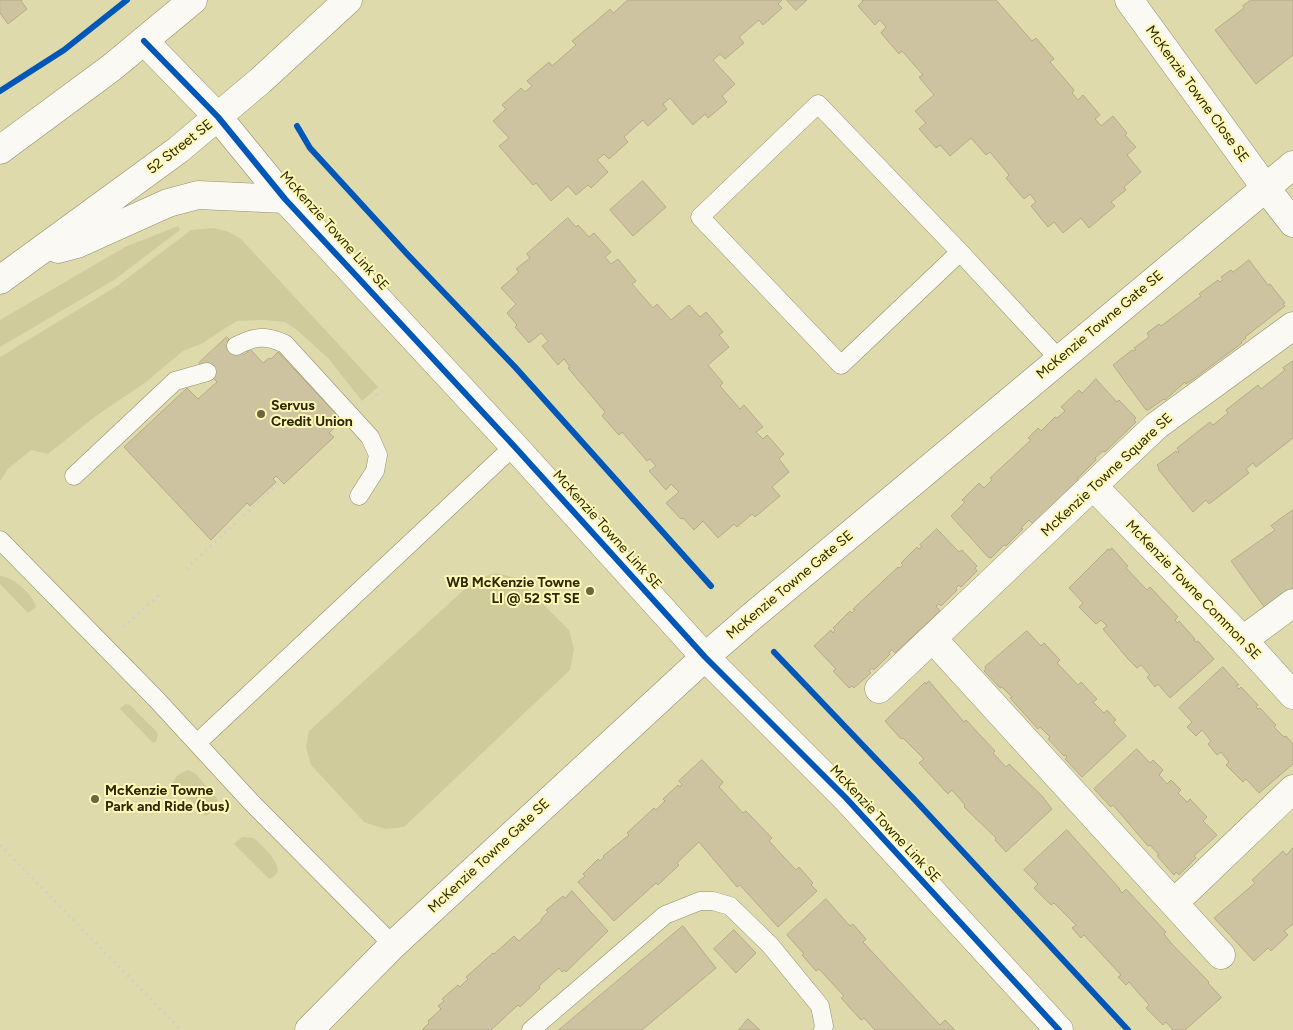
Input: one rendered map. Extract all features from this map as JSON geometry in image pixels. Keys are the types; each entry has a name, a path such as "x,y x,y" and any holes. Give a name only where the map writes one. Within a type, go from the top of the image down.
{"street":[{"path":"0,150 111,68 193,0"},
{"name":"52 Street SE","path":"0,280 178,150 260,81 348,0"},
{"name":"McKenzie Towne Close SE","path":"1129,0 1265,188"},
{"name":"McKenzie Towne Link SE","path":"144,41 218,117 285,199 514,446 705,657 846,798 1059,1030"},
{"name":"McKenzie Towne Gate SE","path":"309,1030 393,945 705,657 1293,165"},
{"path":"1265,188 1293,223"},
{"path":"32,257 77,244 168,203 198,195 285,199"},
{"name":"McKenzie Towne Square SE","path":"879,689 1156,426 1293,326"},
{"name":"McKenzie Towne Common SE","path":"1093,486 1243,640 1293,695"},
{"path":"1243,640 1293,603"},
{"path":"933,639 1221,954"},
{"path":"1174,903 1293,789"}],"lane":[{"path":"960,252 841,365 700,217 818,104 960,252 1059,359"},
{"path":"236,346 248,339 261,337 275,339 285,344 370,437 378,455 374,471 359,496"},
{"path":"74,476 175,381 207,372"},
{"path":"197,743 514,446"},
{"path":"1,540 197,743 251,802 393,945"},
{"path":"531,1030 665,915 700,901 713,901 730,906 770,945 820,1006 823,1030"}],"path":[{"path":"186,569 281,481"},
{"path":"123,628 160,594"},
{"path":"0,845 181,1030"}],"shaded area":[{"path":"178,226 180,230 114,280 0,347 0,320 125,247"},
{"path":"214,228 229,232 241,239 378,387 362,401 328,358 285,322 264,320 237,321 203,343 183,351 146,382 96,416 48,454 31,450 8,469 0,481 0,357 117,286 191,230"},
{"path":"496,573 517,578 569,630 574,649 570,670 404,827 385,829 364,822 311,765 306,747 309,731 476,579"},
{"path":"0,576 10,579 22,587 31,597 36,607 28,613 0,584"},
{"path":"125,704 130,705 156,731 158,735 156,742 153,743 120,709"},
{"path":"189,770 196,774 218,800 213,811 206,816 173,783 177,776"},
{"path":"242,837 254,838 269,853 277,865 278,870 275,875 269,879 234,844"}],"building":[{"path":"0,0 22,0 27,9 8,24 0,13"},
{"path":"628,0 782,0 778,4 782,8 763,25 759,20 739,37 744,43 725,59 720,54 713,60 735,84 722,96 727,102 708,118 705,114 693,125 670,98 663,104 667,109 648,126 643,120 624,137 628,142 609,159 604,154 597,160 608,172 591,188 588,185 576,195 568,186 551,201 536,183 533,185 499,146 509,138 493,121 506,109 502,105 521,88 525,92 532,86 527,81 549,62 552,66 576,45 572,41 610,9 613,13"},
{"path":"787,0 807,0 796,10"},
{"path":"862,0 996,0 1032,41 1036,38 1054,59 1050,62 1074,90 1072,93 1078,100 1083,95 1100,115 1095,119 1101,126 1113,116 1127,133 1125,135 1136,147 1127,155 1141,172 1124,187 1126,190 1111,202 1115,206 1089,228 1081,218 1063,233 1054,222 1048,227 1031,206 1036,202 1030,194 1024,199 1006,178 1009,175 990,152 986,155 971,138 950,156 940,145 936,148 919,129 926,123 915,111 934,95 919,77 923,75 902,51 899,54 881,33 886,27 880,20 875,25 858,6"},
{"path":"1251,0 1293,0 1293,55 1256,84 1215,30 1244,8 1243,6"},
{"path":"643,181 666,207 633,236 610,210"},
{"path":"568,218 576,227 578,225 589,237 594,233 611,252 605,257 611,264 618,259 636,281 632,284 653,308 657,304 671,320 689,305 700,317 706,312 723,332 719,335 729,347 708,365 723,383 720,386 740,409 744,405 763,427 756,432 763,439 767,435 784,454 779,459 789,472 772,487 780,496 755,517 752,514 737,527 734,524 718,538 703,521 694,530 683,518 681,519 666,503 679,492 671,484 666,490 649,471 656,466 650,459 647,461 622,432 619,435 602,416 605,412 568,368 570,367 564,359 558,365 542,346 548,341 541,333 529,343 515,327 517,325 507,313 516,304 501,288 519,272 516,269 530,258 527,254"},
{"path":"1249,260 1285,303 1283,304 1285,306 1245,337 1242,343 1195,378 1186,384 1185,382 1165,400 1146,410 1113,365 1132,350 1136,350 1134,348 1149,337 1147,333 1159,324 1161,326 1201,296 1199,294 1218,280 1220,282 1223,280 1221,277 1231,270 1233,272"},
{"path":"227,337 244,355 250,349 263,363 269,358 271,359 278,352 342,420 329,433 334,437 284,484 276,476 273,479 276,482 250,506 247,503 211,540 124,447 187,388 198,399 217,382 199,363"},
{"path":"1293,361 1293,438 1256,467 1253,463 1246,469 1249,473 1209,504 1206,500 1193,512 1158,469 1157,465 1176,451 1178,453 1177,448 1210,422 1213,425 1228,413 1226,410 1258,385 1261,389 1285,370 1283,368"},
{"path":"1096,379 1117,402 1119,400 1136,418 1134,420 1136,422 1105,452 1103,451 1095,458 1096,460 1077,479 1078,481 1033,524 1029,520 1006,546 1004,545 991,558 988,557 951,516 965,502 962,500 979,483 984,488 992,480 990,478 1031,440 1028,438 1038,428 1041,431 1055,417 1057,418 1065,411 1061,407 1079,390 1082,393"},
{"path":"1293,510 1293,588 1265,608 1231,561 1275,530 1271,526"},
{"path":"937,529 959,552 962,550 977,566 975,568 977,571 961,587 959,585 956,588 957,590 941,606 939,604 936,606 940,611 895,653 892,650 889,652 890,654 874,670 872,668 869,671 871,673 854,688 852,686 849,688 833,671 836,669 814,646 831,630 833,633 835,630 833,628 850,611 852,613 855,610 853,609 898,567 900,568 903,565 901,563 917,547 919,549 922,547 920,545"},
{"path":"1112,548 1128,566 1126,568 1147,590 1150,587 1178,617 1175,620 1177,623 1179,621 1194,640 1198,641 1214,659 1170,698 1158,684 1155,687 1147,677 1150,675 1141,665 1137,668 1128,659 1103,629 1107,626 1101,620 1096,624 1079,607 1083,603 1069,588 1108,549"},
{"path":"1027,631 1041,646 1044,643 1060,660 1057,663 1078,685 1081,682 1097,699 1093,702 1104,713 1107,710 1116,720 1113,722 1126,736 1082,777 1065,759 1066,755 1064,756 1048,739 1050,737 1040,727 1038,729 1010,698 1012,697 1002,687 1000,688 984,671 985,667"},
{"path":"1223,667 1239,685 1236,686 1239,689 1241,687 1258,705 1256,707 1260,708 1276,725 1274,727 1293,744 1293,764 1259,793 1246,779 1243,782 1226,765 1229,762 1221,752 1217,755 1208,744 1211,741 1202,730 1196,736 1187,727 1192,722 1179,708"},
{"path":"929,681 964,722 966,720 995,751 993,753 1006,767 1009,764 1042,796 1052,809 1006,852 995,840 996,838 964,807 965,805 952,790 948,794 919,763 924,759 903,738 901,739 885,721 925,682 926,684"},
{"path":"1137,749 1150,763 1153,760 1163,770 1159,775 1167,784 1171,780 1181,790 1178,793 1187,802 1190,799 1207,817 1203,821 1217,835 1194,856 1196,858 1179,875 1176,872 1174,875 1157,856 1159,855 1150,845 1148,846 1113,805 1111,807 1094,789"},
{"path":"702,760 723,782 719,787 743,813 746,811 772,838 769,841 796,870 799,867 813,883 811,885 817,891 778,927 740,885 737,887 699,842 658,885 656,883 614,921 578,882 598,859 600,861 603,856 629,835 627,833 654,808 656,810 665,801 663,799 678,785 680,787 682,784 679,781"},
{"path":"1067,830 1122,893 1126,889 1166,932 1164,934 1171,943 1221,997 1185,1030 1173,1030 1166,1022 1163,1025 1146,1008 1149,1005 1129,982 1126,985 1118,977 1121,975 1084,935 1081,938 1072,928 1076,925 1054,903 1051,905 1034,888 1038,884 1024,870"},
{"path":"1293,848 1293,924 1284,931 1288,935 1271,951 1268,948 1254,961 1214,918 1255,883 1252,880 1283,851 1286,855"},
{"path":"572,891 608,931 566,972 565,970 562,972 559,968 520,1007 518,1005 491,1030 422,1030 429,1023 428,1021 441,1009 438,1006 444,1001 442,999 458,985 460,987 468,979 466,977 514,936 519,941 542,920 548,912 546,910 563,896 565,898"},
{"path":"826,899 850,926 853,924 866,939 863,942 940,1025 945,1020 955,1030 875,1030 864,1018 861,1020 841,998 844,996 819,969 816,971 787,935"},
{"path":"683,926 716,968 642,1030 559,1030"},
{"path":"734,930 756,953 736,973 714,949"},
{"path":"748,1019 760,1030 739,1030"}],"cycle path":[{"path":"0,91 64,50 127,0"},
{"path":"144,41 218,117 285,199 514,446 705,657 846,798 1059,1030"},
{"path":"297,126 310,148 408,255 515,367 711,586"},
{"path":"774,652 915,800 1128,1030"}],"place":[{"name":"Servus Credit Union","path":"261,414"},
{"name":"WB McKenzie Towne LI @ 52 ST SE","path":"590,591"},
{"name":"McKenzie Towne Park and Ride (bus)","path":"95,799"}]}
